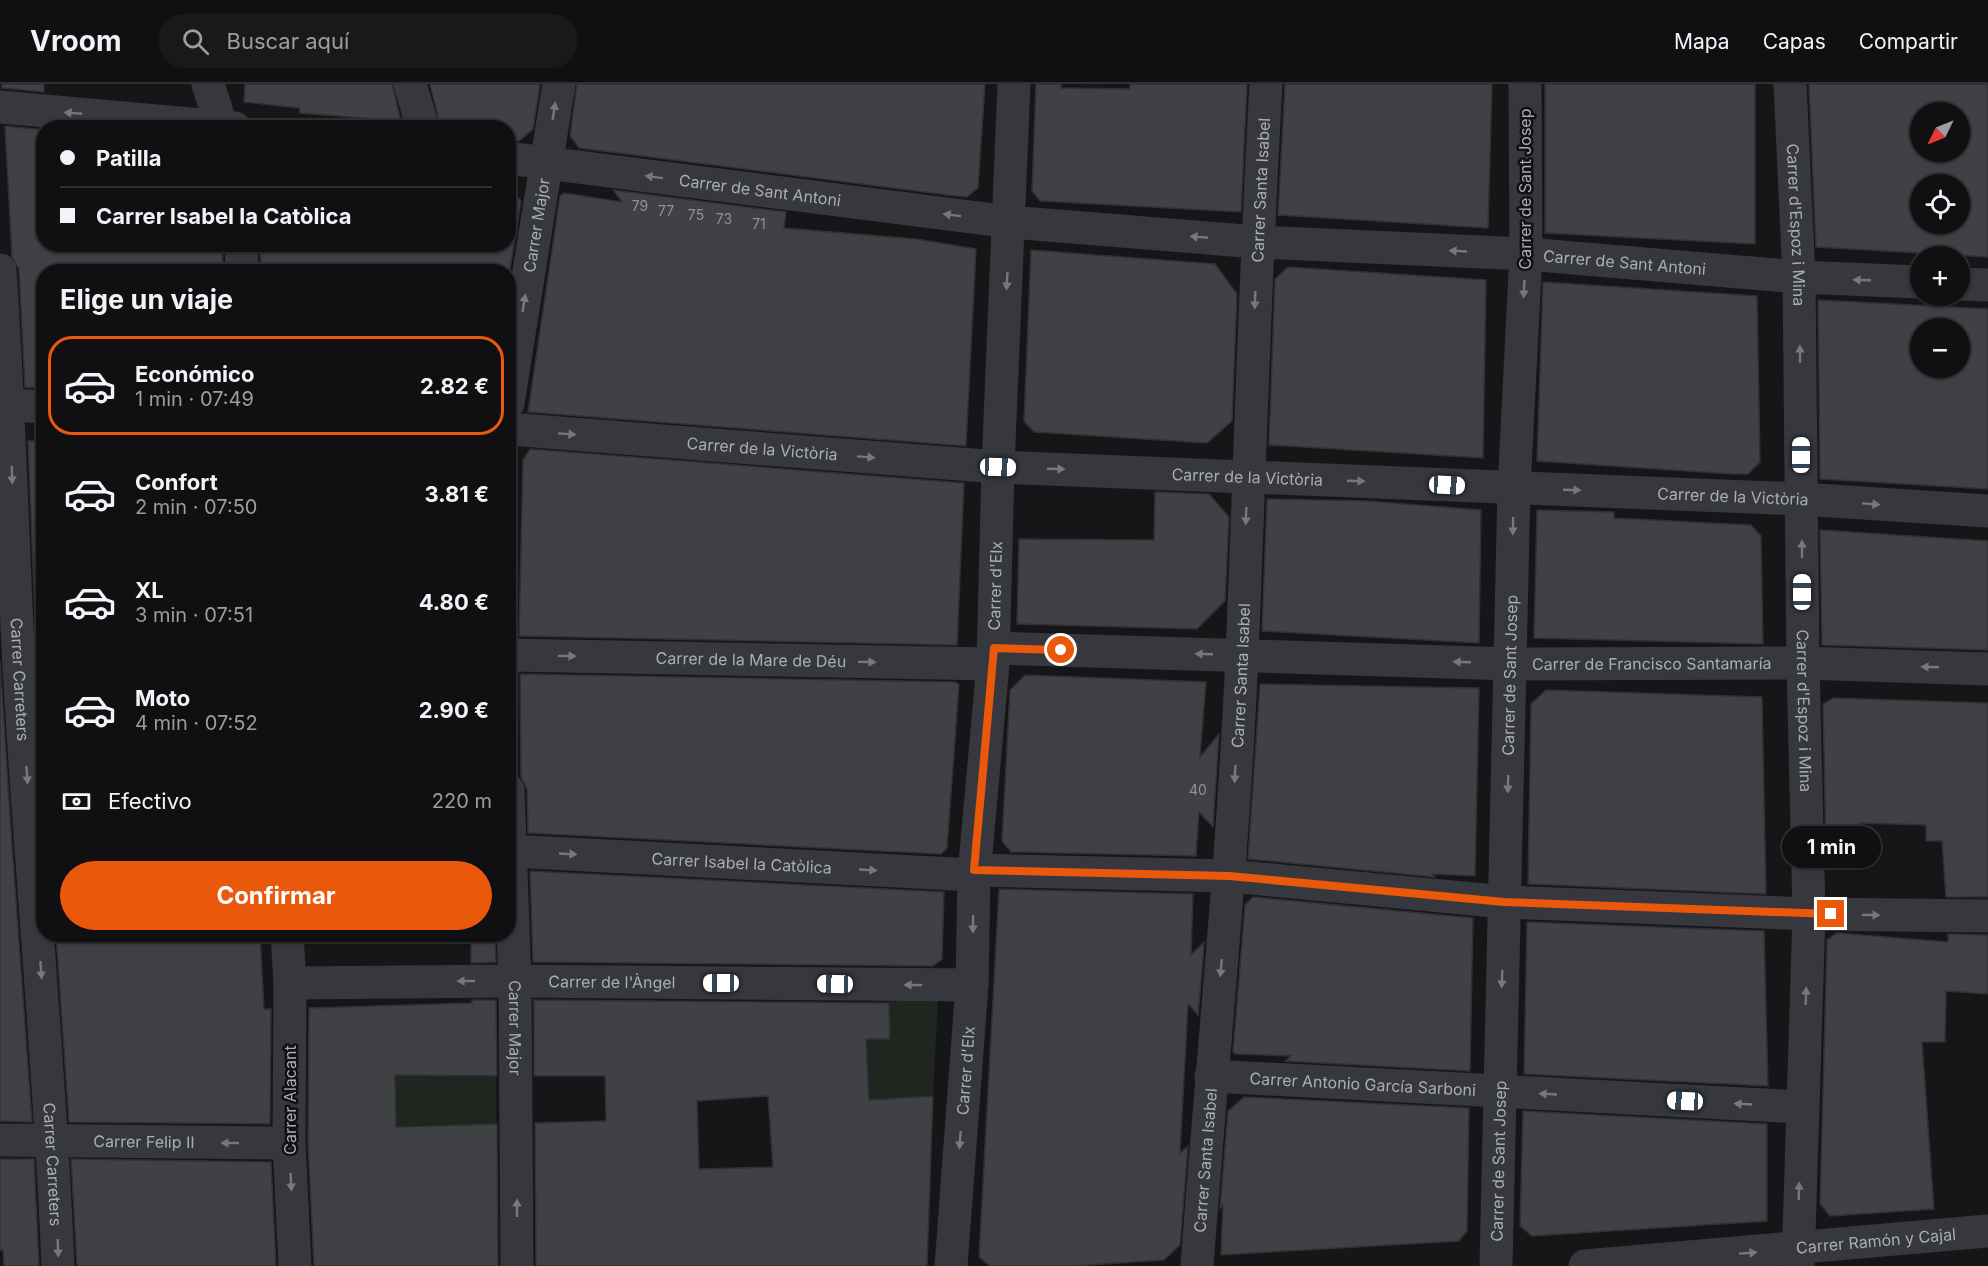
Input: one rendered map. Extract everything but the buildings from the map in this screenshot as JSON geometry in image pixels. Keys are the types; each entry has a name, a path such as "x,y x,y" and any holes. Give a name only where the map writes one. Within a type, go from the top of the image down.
{"street":[{"path":"208,84 223,120"},
{"path":"410,84 421,120"},
{"name":"Carrer Major","path":"516,352 559,84"},
{"name":"Carrer d'Elx","path":"951,1266 972,985 974,872 993,656 998,467 1014,84"},
{"name":"Carrer Santa Isabel","path":"1197,1266 1229,876 1242,655 1247,476 1266,84"},
{"name":"Carrer de Sant Josep","path":"1496,1266 1512,664 1514,488 1526,254 1525,84"},
{"name":"Carrer d'Espoz i Mina","path":"1790,84 1799,277 1803,663 1809,914 1801,1107 1798,1258"},
{"path":"0,107 147,120"},
{"name":"Carrer de Sant Antoni","path":"516,159 1010,222 1257,242 1526,254 1799,277 1910,282"},
{"name":"Carrer Carreters","path":"0,270 4,404 36,890"},
{"path":"1970,284 1988,285"},
{"path":"4,404 36,406"},
{"name":"Carrer de la Victòria","path":"516,430 998,467 1802,499 1988,511"},
{"name":"Carrer de la Mare de Déu","path":"516,655 993,656"},
{"name":"Carrer de Francisco Santamaría","path":"993,656 1242,655 1512,664 1803,663 1988,669"},
{"name":"Carrer Isabel la Catòlica","path":"516,851 974,872 1229,876 1504,902 1809,914 1988,916"},
{"name":"Carrer Carreters","path":"40,942 53,1142 58,1266"},
{"name":"Carrer Alacant","path":"287,942 290,983 289,1143 295,1266"},
{"name":"Carrer Major","path":"514,942 517,1266"},
{"name":"Carrer de l'Àngel","path":"290,983 515,981 972,985"},
{"name":"Carrer Antonio García Sarboni","path":"1211,1076 1801,1107"},
{"name":"Carrer Felip II","path":"0,1140 289,1143"},
{"name":"Carrer Ramón y Cajal","path":"1585,1266 1798,1258 1988,1231"}],"shaded area":[{"path":"889,1001 938,1001 933,1096 866,1100 865,1039 890,1039"},
{"path":"395,1075 496,1077 496,1124 396,1126"}],"route":[{"path":"1061,650 994,648 974,870 1229,876 1504,902 1831,914"}]}
